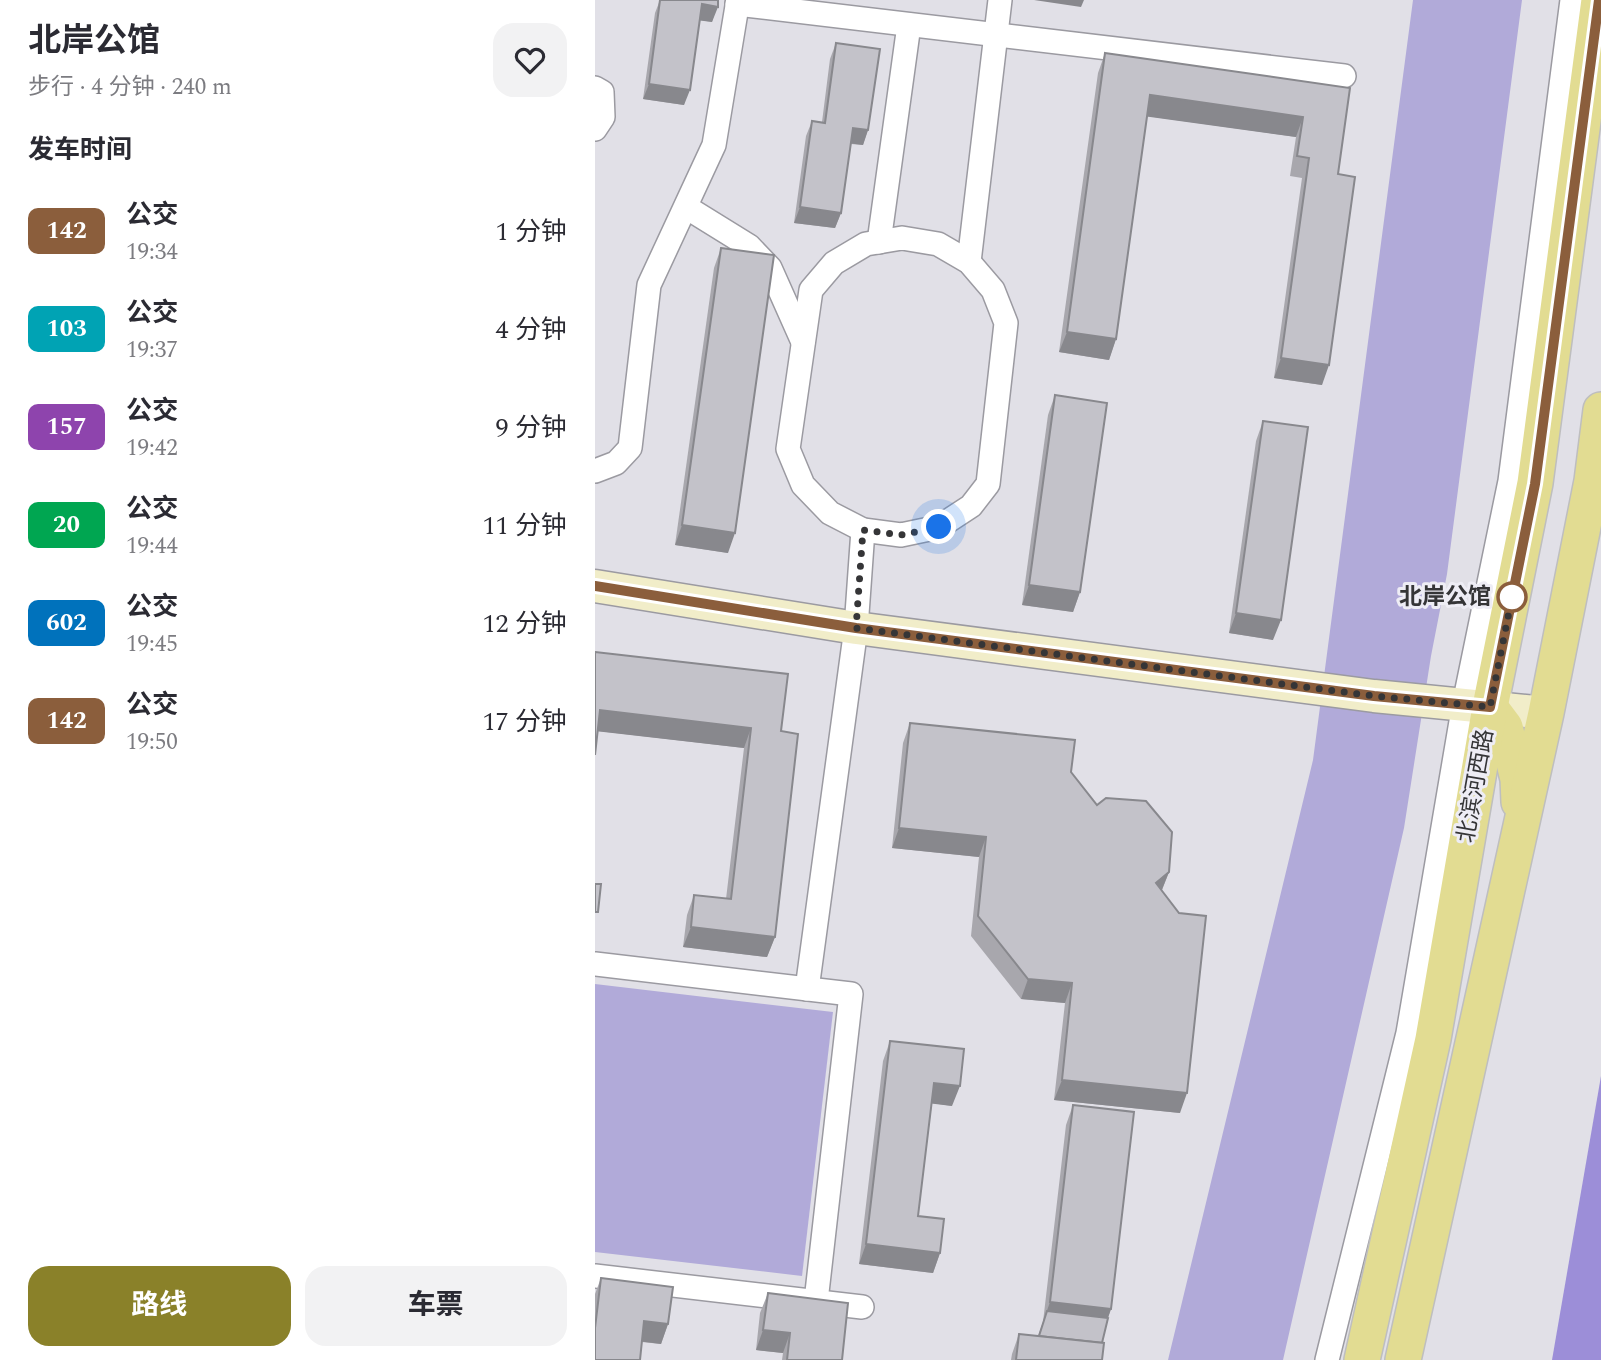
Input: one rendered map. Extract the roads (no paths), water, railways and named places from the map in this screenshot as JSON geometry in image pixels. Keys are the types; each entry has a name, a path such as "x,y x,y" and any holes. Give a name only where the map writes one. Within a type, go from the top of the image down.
{"main road":[{"name":"北滨河西路","path":"1362,1360 1433,1040 1477,706 1535,484 1599,0"},
{"path":"1403,1360 1546,713 1592,481 1601,410"},
{"path":"1477,706 1505,727 1518,779 1520,828"}],"street":[{"path":"969,262 1000,0"},
{"path":"1327,1360 1408,1033 1477,706 1510,481 1572,0"},
{"path":"595,471 616,463 630,448 649,285 714,145 737,2 1344,76"},
{"path":"880,242 909,25"},
{"path":"595,88 601,92 603,117 595,129"},
{"path":"686,207 749,246 770,268 803,342"},
{"path":"902,238 937,244 969,262 993,290 1006,323 988,484 971,506 939,527 901,535 863,530 830,513 803,485 788,449 811,290 834,263 866,244 880,242 902,238"},
{"path":"807,989 856,628 863,530"},
{"path":"595,586 856,628 1374,696 1546,713"},
{"path":"595,964 851,994 816,1301"},
{"path":"595,1276 862,1307"}],"place":[{"name":"北岸公馆","path":"1512,597"}]}
